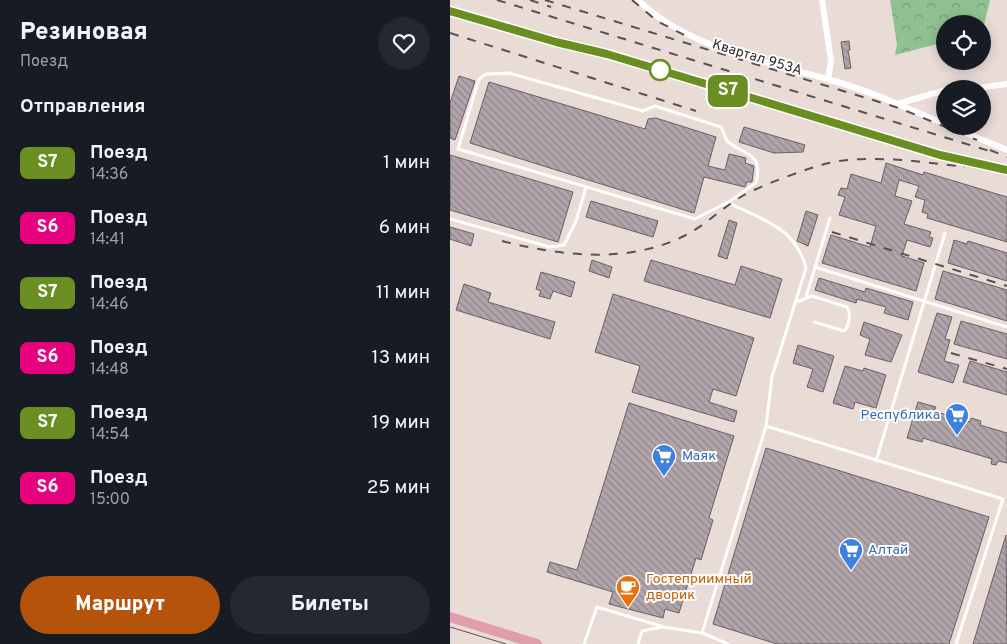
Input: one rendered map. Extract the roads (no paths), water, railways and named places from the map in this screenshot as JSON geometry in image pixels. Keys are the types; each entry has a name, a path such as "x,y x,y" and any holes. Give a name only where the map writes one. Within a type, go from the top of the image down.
{"main road":[{"path":"450,617 537,644"}],"street":[{"path":"822,0 830,52 828,79"},
{"name":"Квартал 953А","path":"641,1 679,30 727,52 828,79 868,92 936,120"},
{"path":"991,86 1007,84"},
{"path":"897,104 936,93"},
{"path":"971,135 1007,150"}],"lane":[{"path":"509,73 643,110 654,106 721,127 727,142 748,152 757,164 758,172 756,183 730,200 695,219 458,149 479,79 486,74 509,73"},
{"path":"450,220 550,247 564,245 576,221 586,187"},
{"path":"702,633 766,426 772,377 806,268 804,259 780,227 731,204 730,200"},
{"path":"806,297 830,218"},
{"path":"876,461 945,233"},
{"path":"815,267 1007,327"},
{"path":"796,302 812,296 847,307 850,311 848,326 844,331 814,322"},
{"path":"766,426 1005,500 956,644"},
{"path":"584,644 597,607 664,627 702,633 728,644"},
{"path":"638,644 642,631 664,627"}],"tram line":[{"path":"450,627 506,644"}],"railway":[{"path":"497,0 996,153"},
{"path":"530,0 551,7"},
{"path":"545,0 899,108 977,140"},
{"path":"632,0 657,21 692,39"},
{"path":"450,11 556,42 607,54 940,155 1007,170"},
{"path":"450,33 696,111"},
{"path":"990,150 1007,157"},
{"path":"502,241 547,250 594,255 641,251 663,245 684,236 752,191 785,177 829,163 845,160 879,159 965,167"},
{"path":"832,232 1007,286"},
{"path":"951,353 1007,369"}],"train":[{"name":"S7","path":"450,11 556,42 607,54 940,155 1007,170"}],"place":[{"name":"Республика","path":"957,436"},
{"name":"Маяк","path":"664,477"},
{"name":"Алтай","path":"851,571"},
{"name":"Гостеприимный дворик","path":"628,608"}]}
